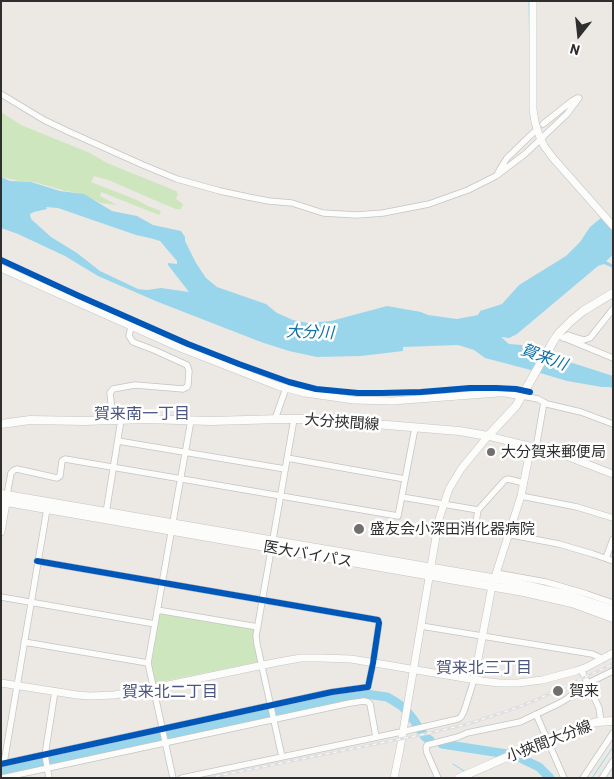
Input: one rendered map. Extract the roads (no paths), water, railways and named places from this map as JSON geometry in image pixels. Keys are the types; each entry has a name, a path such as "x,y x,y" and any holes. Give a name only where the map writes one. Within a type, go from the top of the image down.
{"main road":[{"path":"488,436 516,406 558,338 572,321 583,311 613,293"},
{"name":"大分挾間線","path":"1,424 30,420 146,419 211,421 294,419 415,428 488,436"},
{"name":"医大バイパス","path":"4,498 47,509 172,527 430,572 494,579 550,590 613,618"},
{"name":"医大バイパス","path":"4,498 106,512 172,527"},
{"name":"医大バイパス","path":"584,604 613,610"},
{"name":"小挾間大分線","path":"459,778 579,726 613,721"}],"street":[{"path":"533,1 534,114 541,141 556,163 613,226"},
{"path":"1,94 44,120 177,179 248,197 292,203 323,214 383,214 410,208 468,190 506,169 541,141 570,111 579,98 572,101 544,124"},
{"path":"497,175 507,158 534,132"},
{"path":"1,268 216,363 286,388 315,395 367,401 524,393 544,402 582,412 613,424"},
{"path":"558,338 568,335 580,340 589,338 610,316 613,309"},
{"path":"113,420 110,393 113,389 135,385 183,389 188,385 189,371 187,365 133,342 129,336 131,327"},
{"path":"558,338 613,358"},
{"path":"276,419 286,388"},
{"path":"182,778 413,730 461,717 474,680 494,579 521,496 544,402"},
{"path":"282,757 256,641 294,419"},
{"path":"106,512 122,420"},
{"path":"173,778 148,663 191,420"},
{"path":"1,532 4,498 11,473 17,469 57,478 60,476 62,461 65,459 398,516 415,428"},
{"path":"394,778 437,530 443,504 457,475 488,436 572,458 613,474"},
{"path":"118,440 285,469"},
{"path":"287,458 405,480"},
{"path":"524,483 506,479 478,510 475,528 559,544 613,561"},
{"path":"521,496 570,506 613,518"},
{"path":"402,497 478,510"},
{"path":"37,561 378,620 368,686 345,689 162,728 3,764 37,561 47,509"},
{"path":"606,558 613,539"},
{"path":"494,579 539,580 613,603"},
{"path":"1,597 155,624"},
{"path":"158,610 258,627"},
{"path":"421,626 592,654 603,659"},
{"path":"24,642 148,663"},
{"path":"1,683 55,692 103,696 126,694 293,660 313,658 345,658 499,683 530,682 582,669 613,653"},
{"path":"582,669 599,708 601,722"},
{"path":"438,778 426,750 427,745 467,733 520,722 564,700 578,689 613,671"},
{"path":"49,778 45,755 55,692"},
{"path":"2,778 366,701 370,704 376,737"},
{"path":"536,714 564,778"},
{"path":"583,778 613,733"},
{"path":"602,778 613,761"}],"water":[{"path":"1,177 10,181 31,182 60,191 84,194 112,211 137,216 153,225 181,231 196,263 206,278 217,287 266,304 277,313 293,320 308,323 331,321 387,306 457,319 478,315 480,311 502,304 519,285 566,256 580,242 590,227 601,218 613,231 613,255 606,261 613,265 613,268 604,264 598,266 517,334 509,338 501,337 509,344 543,350 557,358 613,376 613,388 567,381 485,358 474,350 458,345 403,347 403,351 361,356 317,357 289,351 158,302 98,276 65,256 1,228","holes":["46,207 58,208 136,235 160,241 177,261 177,264 168,263 168,265 189,292 161,288 138,289 100,271 77,253 51,237 31,219 30,214 47,209"]}],"waterway":[{"path":"529,1 530,63"},
{"path":"1,771 359,694 387,697 394,701 403,707 425,737 430,740"},
{"path":"442,744 507,754"},
{"path":"592,778 613,747"},
{"path":"516,756 539,767 550,778"},
{"path":"453,764 464,771"}],"railway":[{"path":"208,778 468,724 536,700 613,664"}],"place":[{"name":"大分賀来郵便局","path":"491,452"},
{"name":"盛友会小深田消化器病院","path":"359,529"},
{"name":"賀来","path":"558,691"}],"district":[{"name":"賀来南一丁目","path":"142,414"},
{"name":"賀来北三丁目","path":"484,668"},
{"name":"賀来北二丁目","path":"170,692"}],"water label":[{"name":"大分川","path":"310,332"},
{"name":"賀来川","path":"544,357"}]}
